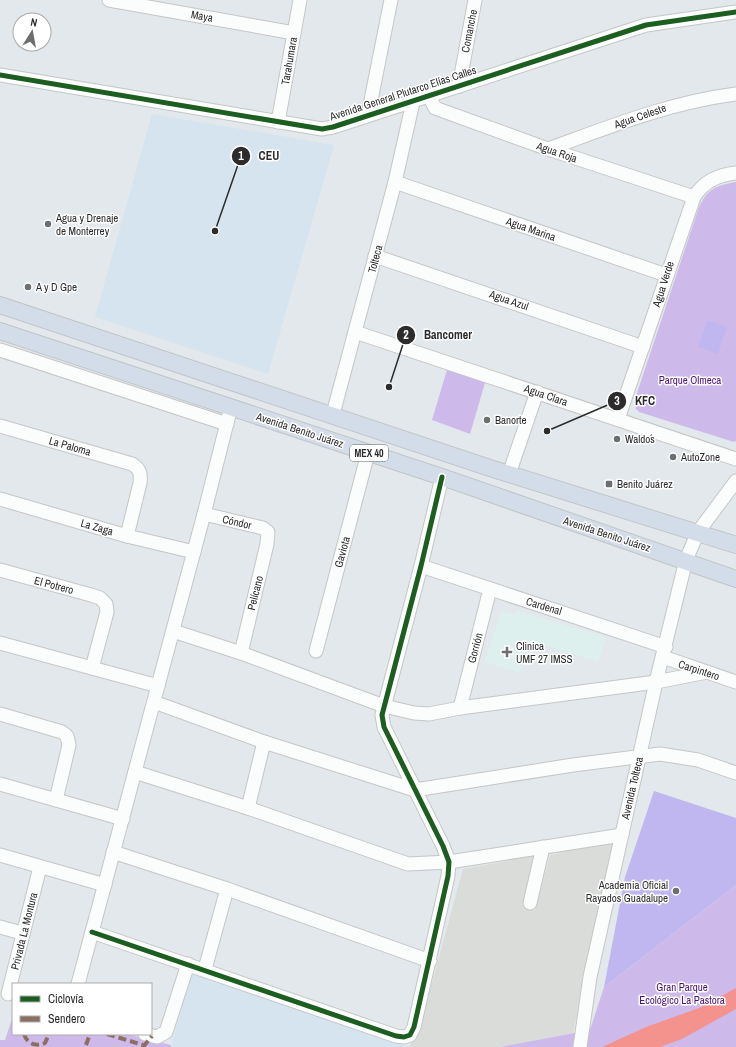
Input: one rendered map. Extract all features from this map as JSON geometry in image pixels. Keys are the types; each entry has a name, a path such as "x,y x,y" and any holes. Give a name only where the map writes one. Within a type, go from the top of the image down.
{"main road":[{"name":"MEX 40","path":"0,305 120,346 333,414 509,474 736,545"},
{"name":"Avenida Benito Juárez","path":"0,331 686,560 736,579"}],"street":[{"name":"Maya","path":"109,0 294,33"},
{"name":"Tarahumara","path":"278,122 300,0"},
{"path":"368,115 391,0"},
{"name":"Comanche","path":"459,86 476,0"},
{"name":"Avenida General Plutarco Elías Calles","path":"0,76 322,128 332,127 413,102 646,25 736,12"},
{"name":"Agua Celeste","path":"548,149 649,112 684,102 736,94"},
{"name":"Agua Roja","path":"429,96 435,108 548,149 694,197"},
{"name":"Tolteca","path":"333,414 395,182 413,102"},
{"name":"Agua Verde","path":"618,419 666,275 694,197 704,184 713,178 736,173"},
{"name":"Agua Marina","path":"395,182 666,275"},
{"name":"Agua Azul","path":"376,256 643,347"},
{"name":"Agua Clara","path":"355,332 736,459"},
{"path":"0,350 227,424"},
{"path":"509,474 537,392"},
{"path":"78,983 194,552 231,407"},
{"name":"La Paloma","path":"0,426 132,464 139,468 141,475 140,483 128,536"},
{"name":"Gaviota","path":"316,650 368,453"},
{"path":"92,932 404,1037 410,1035 414,1027 430,961 448,876 449,862 384,727 382,715 421,566 442,478"},
{"name":"Avenida Tolteca","path":"580,1047 590,977 656,682 665,652 686,560 698,532 736,480"},
{"name":"La Zaga","path":"0,499 128,536 194,552"},
{"name":"Cóndor","path":"204,514 263,528 268,532"},
{"name":"Pelícano","path":"240,653 267,544 268,532"},
{"name":"Cardenal","path":"421,566 490,589 665,652"},
{"name":"El Potrero","path":"0,570 91,594 106,604 107,612 92,668"},
{"name":"Gorrión","path":"460,708 490,589"},
{"path":"173,631 240,653 384,706 414,713 429,714 460,708 656,682 707,672"},
{"path":"0,643 158,686"},
{"name":"Carpintero","path":"665,652 707,672 736,682"},
{"path":"154,702 264,742 415,790 660,754 698,760 736,773"},
{"path":"0,714 62,732 67,736 69,745 56,800"},
{"path":"248,808 264,742"},
{"path":"135,772 248,808 402,863 417,865 449,862 622,835"},
{"path":"0,784 123,819"},
{"path":"530,903 543,847"},
{"path":"113,852 226,889 430,961"},
{"path":"0,856 105,885"},
{"name":"Privada La Montura","path":"7,995 40,867"},
{"path":"205,969 226,889"},
{"path":"0,927 22,933"},
{"path":"149,1035 157,1037 166,1032 188,964"}],"shaded area":[{"path":"152,114 334,145 268,374 95,317"},
{"path":"707,320 727,327 718,354 698,347"},
{"name":"Clinica UMF 27 IMSS","path":"501,611 516,615 517,611 606,637 598,662 530,641 520,673 485,662"},
{"name":"Academia Oficial Rayados Guadalupe","path":"654,791 736,818 736,885 604,987 625,877"},
{"path":"613,842 573,1033 500,1047 409,1047 419,1031 463,869 534,856 523,907 535,910 550,855"},
{"path":"191,973 408,1047 171,1047"},
{"path":"736,988 736,1009 682,1039 660,1047 602,1047 646,1027 699,1008"}],"green space":[{"name":"Parque Olmeca","path":"736,182 736,441 734,442 639,412 636,409 634,402 699,207 705,196 713,189 718,186"},
{"path":"449,363 487,376 470,434 432,420"},
{"name":"Gran Parque Ecológico La Pastora","path":"736,885 736,1047 500,1047 590,1030 604,987"},
{"path":"12,1019 12,1035 131,1035 171,1045 171,1047 0,1047 0,1040 5,1040"}],"marked path":[{"path":"24,1035 27,1040 35,1045 45,1043 49,1035"},
{"path":"86,1045 90,1035"},
{"path":"110,1035 143,1045"},
{"path":"143,1047 152,1036"}],"cycle path":[{"path":"0,75 322,129 333,127 646,25 736,12"},
{"path":"92,932 396,1036 404,1037 410,1035 414,1027 448,876 449,862 443,846 384,727 382,715 421,566 442,477"}],"place":[{"name":"Agua y Drenaje de Monterrey","path":"48,224"},
{"name":"CEU","path":"215,231"},
{"name":"A y D Gpe","path":"28,287"},
{"name":"Bancomer","path":"389,387"},
{"name":"Banorte","path":"487,420"},
{"name":"KFC","path":"547,431"},
{"name":"Waldo´s","path":"617,439"},
{"name":"AutoZone","path":"673,457"},
{"name":"Benito Juárez","path":"609,484"},
{"name":"Clinica UMF 27 IMSS","path":"507,652"},
{"name":"Academia Oficial Rayados Guadalupe","path":"676,891"}]}
